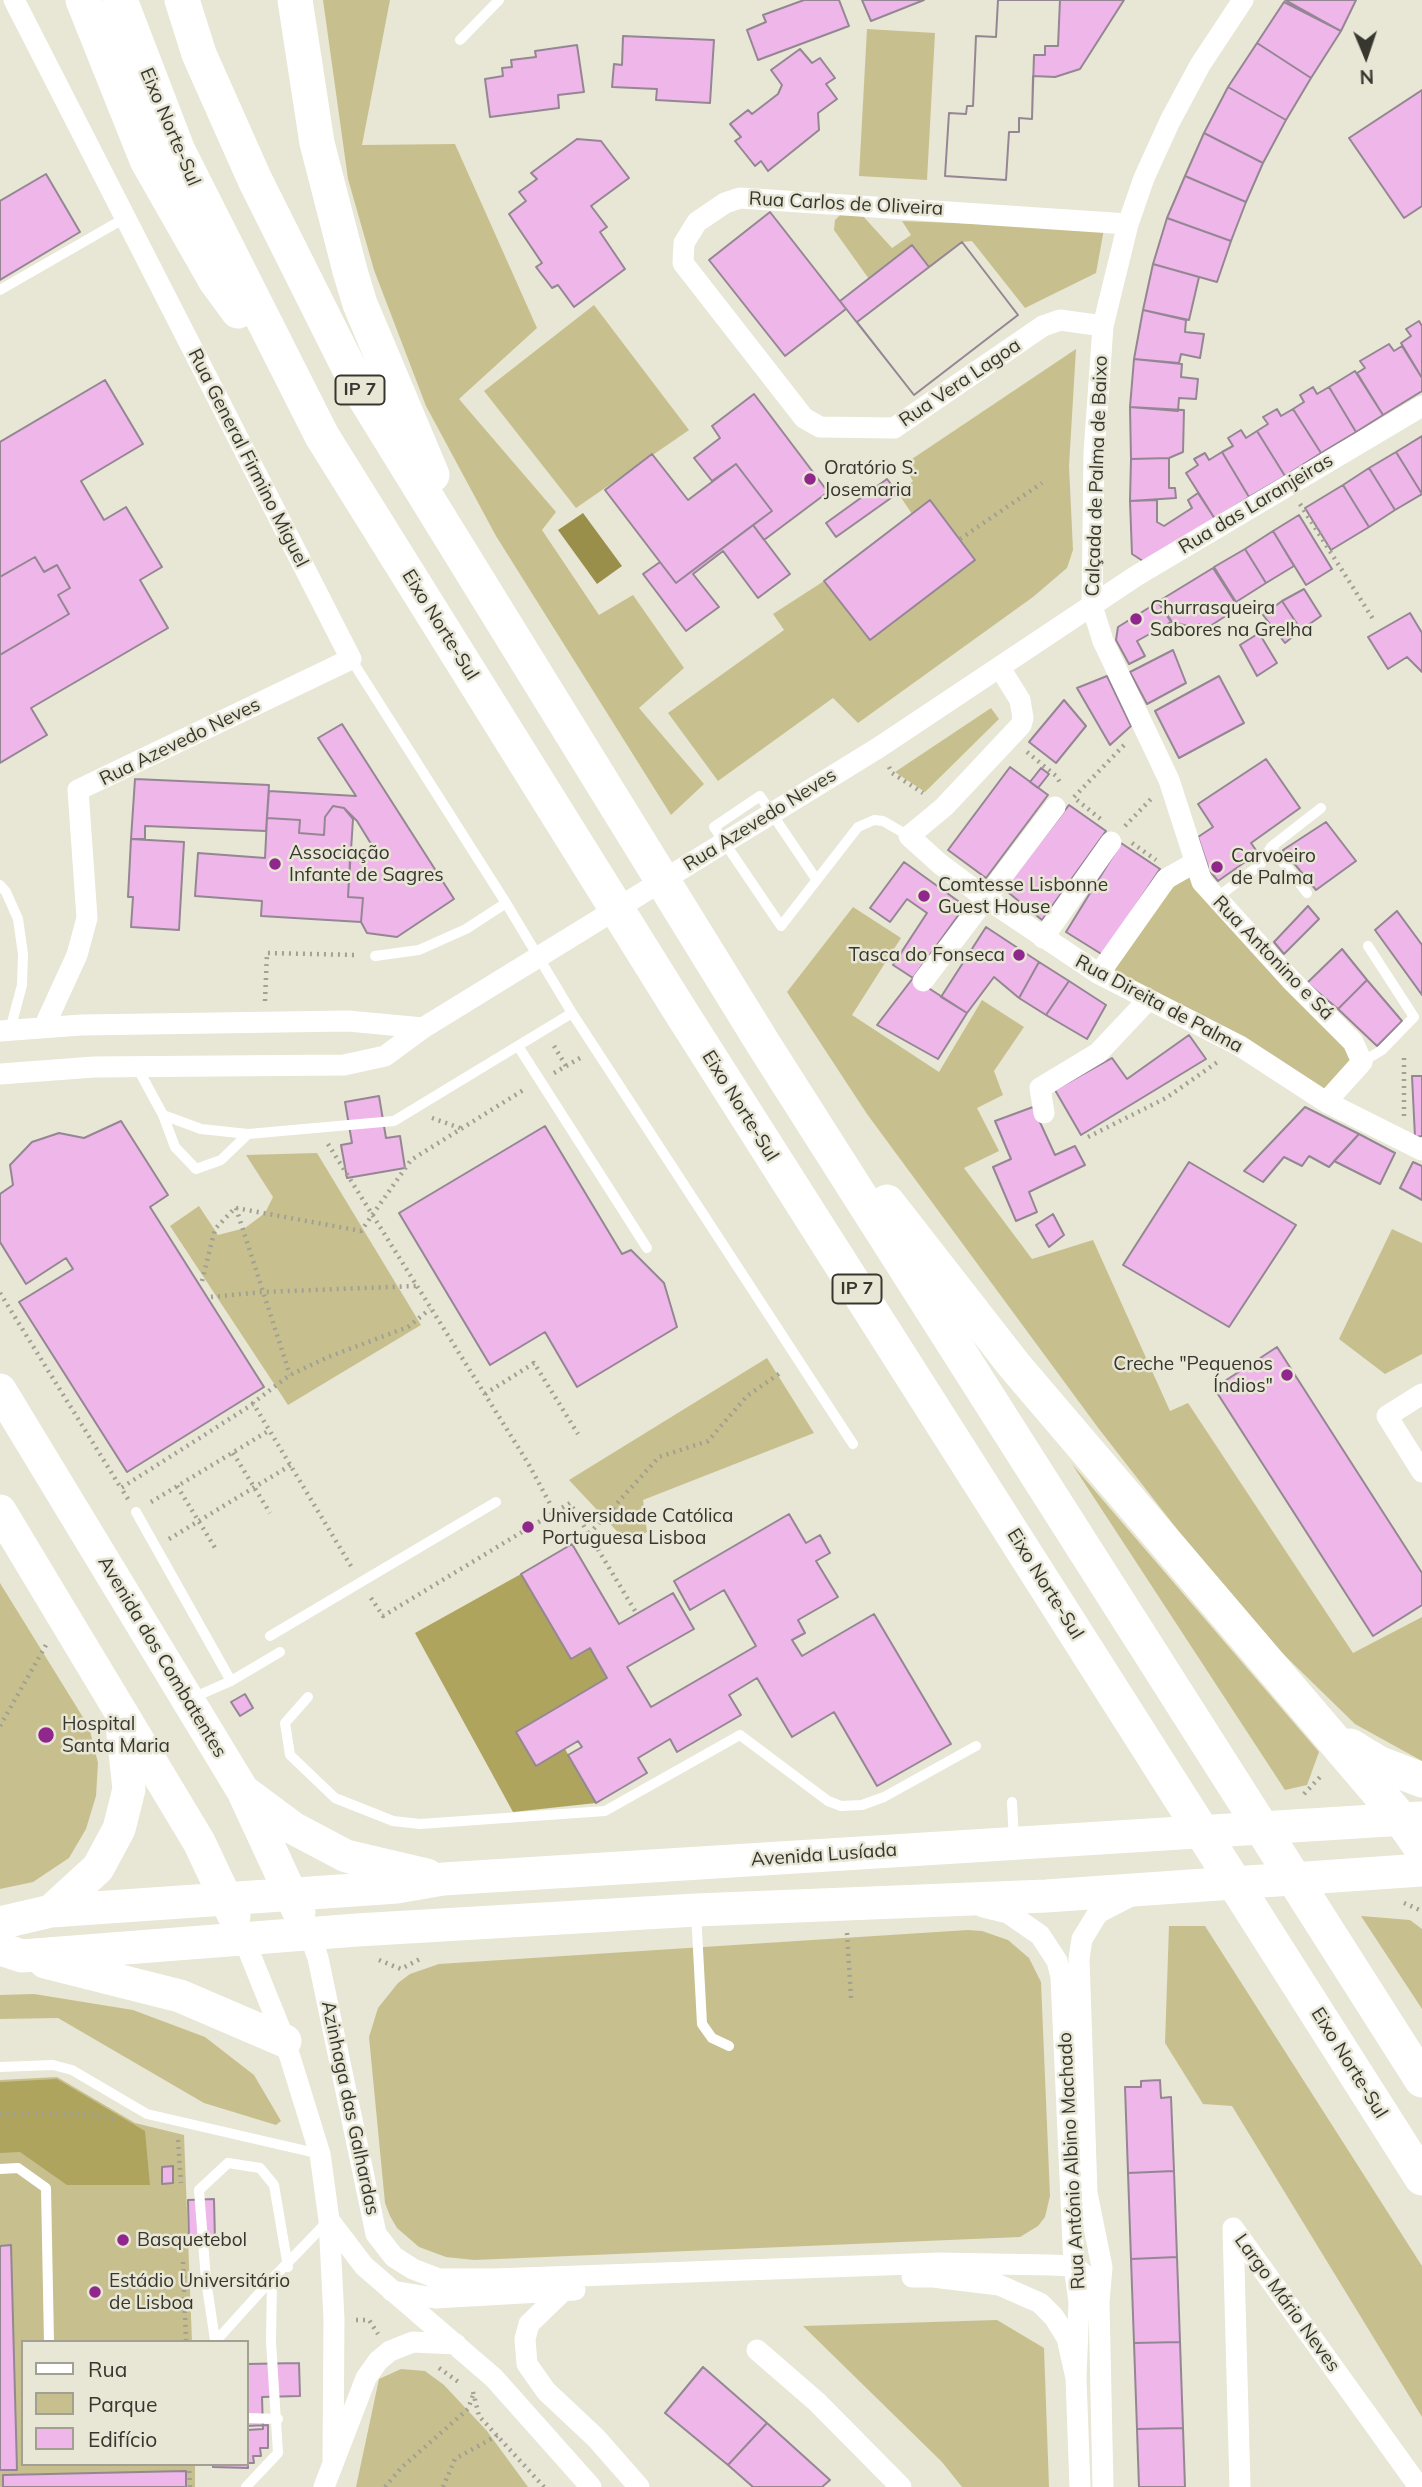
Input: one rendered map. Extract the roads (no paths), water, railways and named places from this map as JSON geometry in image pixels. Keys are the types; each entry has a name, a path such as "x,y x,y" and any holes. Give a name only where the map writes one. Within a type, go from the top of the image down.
{"highway":[{"path":"83,0 147,160 216,281 299,396"},
{"name":"Eixo Norte-Sul","path":"120,0 178,150 299,396 687,1021 1422,2178"},
{"name":"IP 7","path":"182,0 200,54 255,180 359,388 764,1045 1422,2080"},
{"path":"203,0 255,180"},
{"path":"295,0 317,143 360,304 482,591"},
{"path":"764,1045 1014,1365 1325,1730 1411,1818 1422,1849"},
{"path":"1325,1730 1378,1763 1422,1780"}],"main road":[{"name":"Avenida dos Combatentes","path":"0,1390 243,1791 309,1933"},
{"path":"0,1511 199,1842 243,1937"},
{"path":"51,1911 98,1868 119,1829 129,1789 121,1716"},
{"path":"243,1791 293,1828 346,1856 443,1879"},
{"name":"Avenida Lusíada","path":"0,1923 51,1911 397,1888 443,1879 1113,1839 1411,1818"},
{"path":"11,1952 696,1910 953,1901 1146,1890 1422,1870"},
{"path":"11,1952 180,1996 285,2041"}],"street":[{"name":"Rua General Firmino Miguel","path":"14,0 351,659"},
{"name":"Calçada de Palma de Baixo","path":"1093,606 1095,411 1103,326 1128,224 1144,178 1170,121 1200,65 1242,0"},
{"name":"Rua Carlos de Oliveira","path":"812,425 683,263 684,243 691,228 725,203 740,198 1128,224"},
{"name":"Rua Vera Lagoa","path":"812,425 894,428 1043,326 1069,320 1103,326"},
{"name":"Rua das Laranjeiras","path":"1093,606 1136,576 1422,406"},
{"name":"Rua Azevedo Neves","path":"0,1074 137,1067 344,1065 385,1056 423,1028 878,748 1093,606"},
{"name":"Rua Antonino e Sá","path":"1093,606 1103,641 1142,727 1170,780 1194,863 1215,899 1346,1034 1362,1062"},
{"name":"Rua Azevedo Neves","path":"44,1027 77,955 87,918 78,790 351,659"},
{"path":"909,836 1011,739 1021,725 1023,711 1000,668"},
{"path":"923,981 984,897 1065,799"},
{"name":"Rua Direita de Palma","path":"909,836 940,864 984,897 1099,974 1240,1046 1326,1102 1422,1150"},
{"path":"1043,938 1115,837"},
{"path":"1099,974 1166,879 1194,863"},
{"path":"1044,1113 1040,1088 1098,1053 1148,1000"},
{"path":"5,1031 44,1027 348,1021 423,1028"},
{"path":"1326,1102 1362,1062"},
{"path":"1422,1394 1387,1416 1422,1472"},
{"name":"Rua António Albino Machado","path":"1103,2487 1099,2302 1102,2267 1087,2193 1079,1959 1082,1939 1098,1913 1118,1900 1146,1890"},
{"name":"Rua António Albino Machado","path":"953,1901 1018,1917 1042,1937 1057,1961 1063,1997 1074,2266 1079,2302 1076,2378 1080,2487"},
{"name":"Azinhaga das Galhardas","path":"309,1933 327,1998 376,2234 394,2257 413,2269 439,2279 494,2279 940,2263 1074,2266"},
{"name":"Azinhaga das Galhardas","path":"243,1937 285,2041 320,2154 328,2220 334,2319 333,2460"},
{"name":"Azinhaga das Galhardas","path":"328,2220 364,2266 494,2378 591,2487"},
{"name":"Largo Mário Neves","path":"1240,2487 1233,2228 1417,2484"},
{"path":"1074,2266 1086,2276 1099,2302"},
{"path":"392,2291 435,2298 933,2277 999,2285 1040,2303 1054,2317 1067,2338 1076,2378"},
{"path":"563,2291 529,2324 525,2339 527,2364 546,2391 596,2438 639,2487"},
{"name":"Azinhaga das Galhardas","path":"324,2487 366,2378 378,2361 390,2351 413,2342 456,2344"},
{"path":"757,2350 817,2402 901,2487"}],"lane":[{"path":"460,40 499,0"},
{"path":"0,290 125,218"},
{"name":"Rua General Firmino Miguel","path":"351,659 506,903 572,1013 853,1444"},
{"path":"816,879 760,796 714,827 781,926 849,836 865,823 883,821 909,836"},
{"path":"1215,899 1260,865 1271,847 1321,808"},
{"path":"1271,847 1307,893"},
{"path":"0,885 18,919 23,954 22,985 5,1031"},
{"path":"375,956 419,950 466,929 506,903"},
{"path":"1362,1062 1382,1050 1414,1017 1368,946"},
{"path":"163,1115 201,1129 248,1134 318,1130 394,1121 572,1013"},
{"path":"517,1046 647,1248"},
{"path":"137,1067 163,1115 175,1147 197,1169 221,1160 248,1134"},
{"path":"270,1636 496,1502"},
{"path":"136,1512 232,1681"},
{"path":"187,1700 232,1681 280,1652"},
{"path":"307,1697 285,1723 290,1755 335,1798 393,1821 420,1824 605,1811 740,1735 828,1801 841,1806 862,1805 884,1797 976,1746"},
{"path":"1012,1802 1014,1843"},
{"path":"696,1910 702,2024 712,2038 729,2046"},
{"path":"0,2067 53,2065 72,2070 147,2113 320,2154"},
{"path":"215,2340 206,2280 199,2190 228,2163 260,2168 274,2185 288,2267"},
{"path":"0,2169 18,2168 46,2188 49,2340"},
{"path":"216,2340 272,2279 288,2267 328,2220"},
{"path":"246,2487 278,2453 278,2419 271,2342 272,2279"},
{"path":"248,2418 278,2419"}],"place":[{"name":"Oratório S. Josemaria","path":"810,479"},
{"name":"Churrasqueira Sabores na Grelha","path":"1136,619"},
{"name":"Associação Infante de Sagres","path":"275,864"},
{"name":"Carvoeiro de Palma","path":"1217,867"},
{"name":"Comtesse Lisbonne Guest House","path":"924,896"},
{"name":"Tasca do Fonseca","path":"1019,955"},
{"name":"Creche \"Pequenos Índios\"","path":"1287,1375"},
{"name":"Universidade Católica Portuguesa Lisboa","path":"528,1527"},
{"name":"Hospital Santa Maria","path":"46,1735"},
{"name":"Basquetebol","path":"123,2240"},
{"name":"Estádio Universitário de Lisboa","path":"95,2292"}]}
